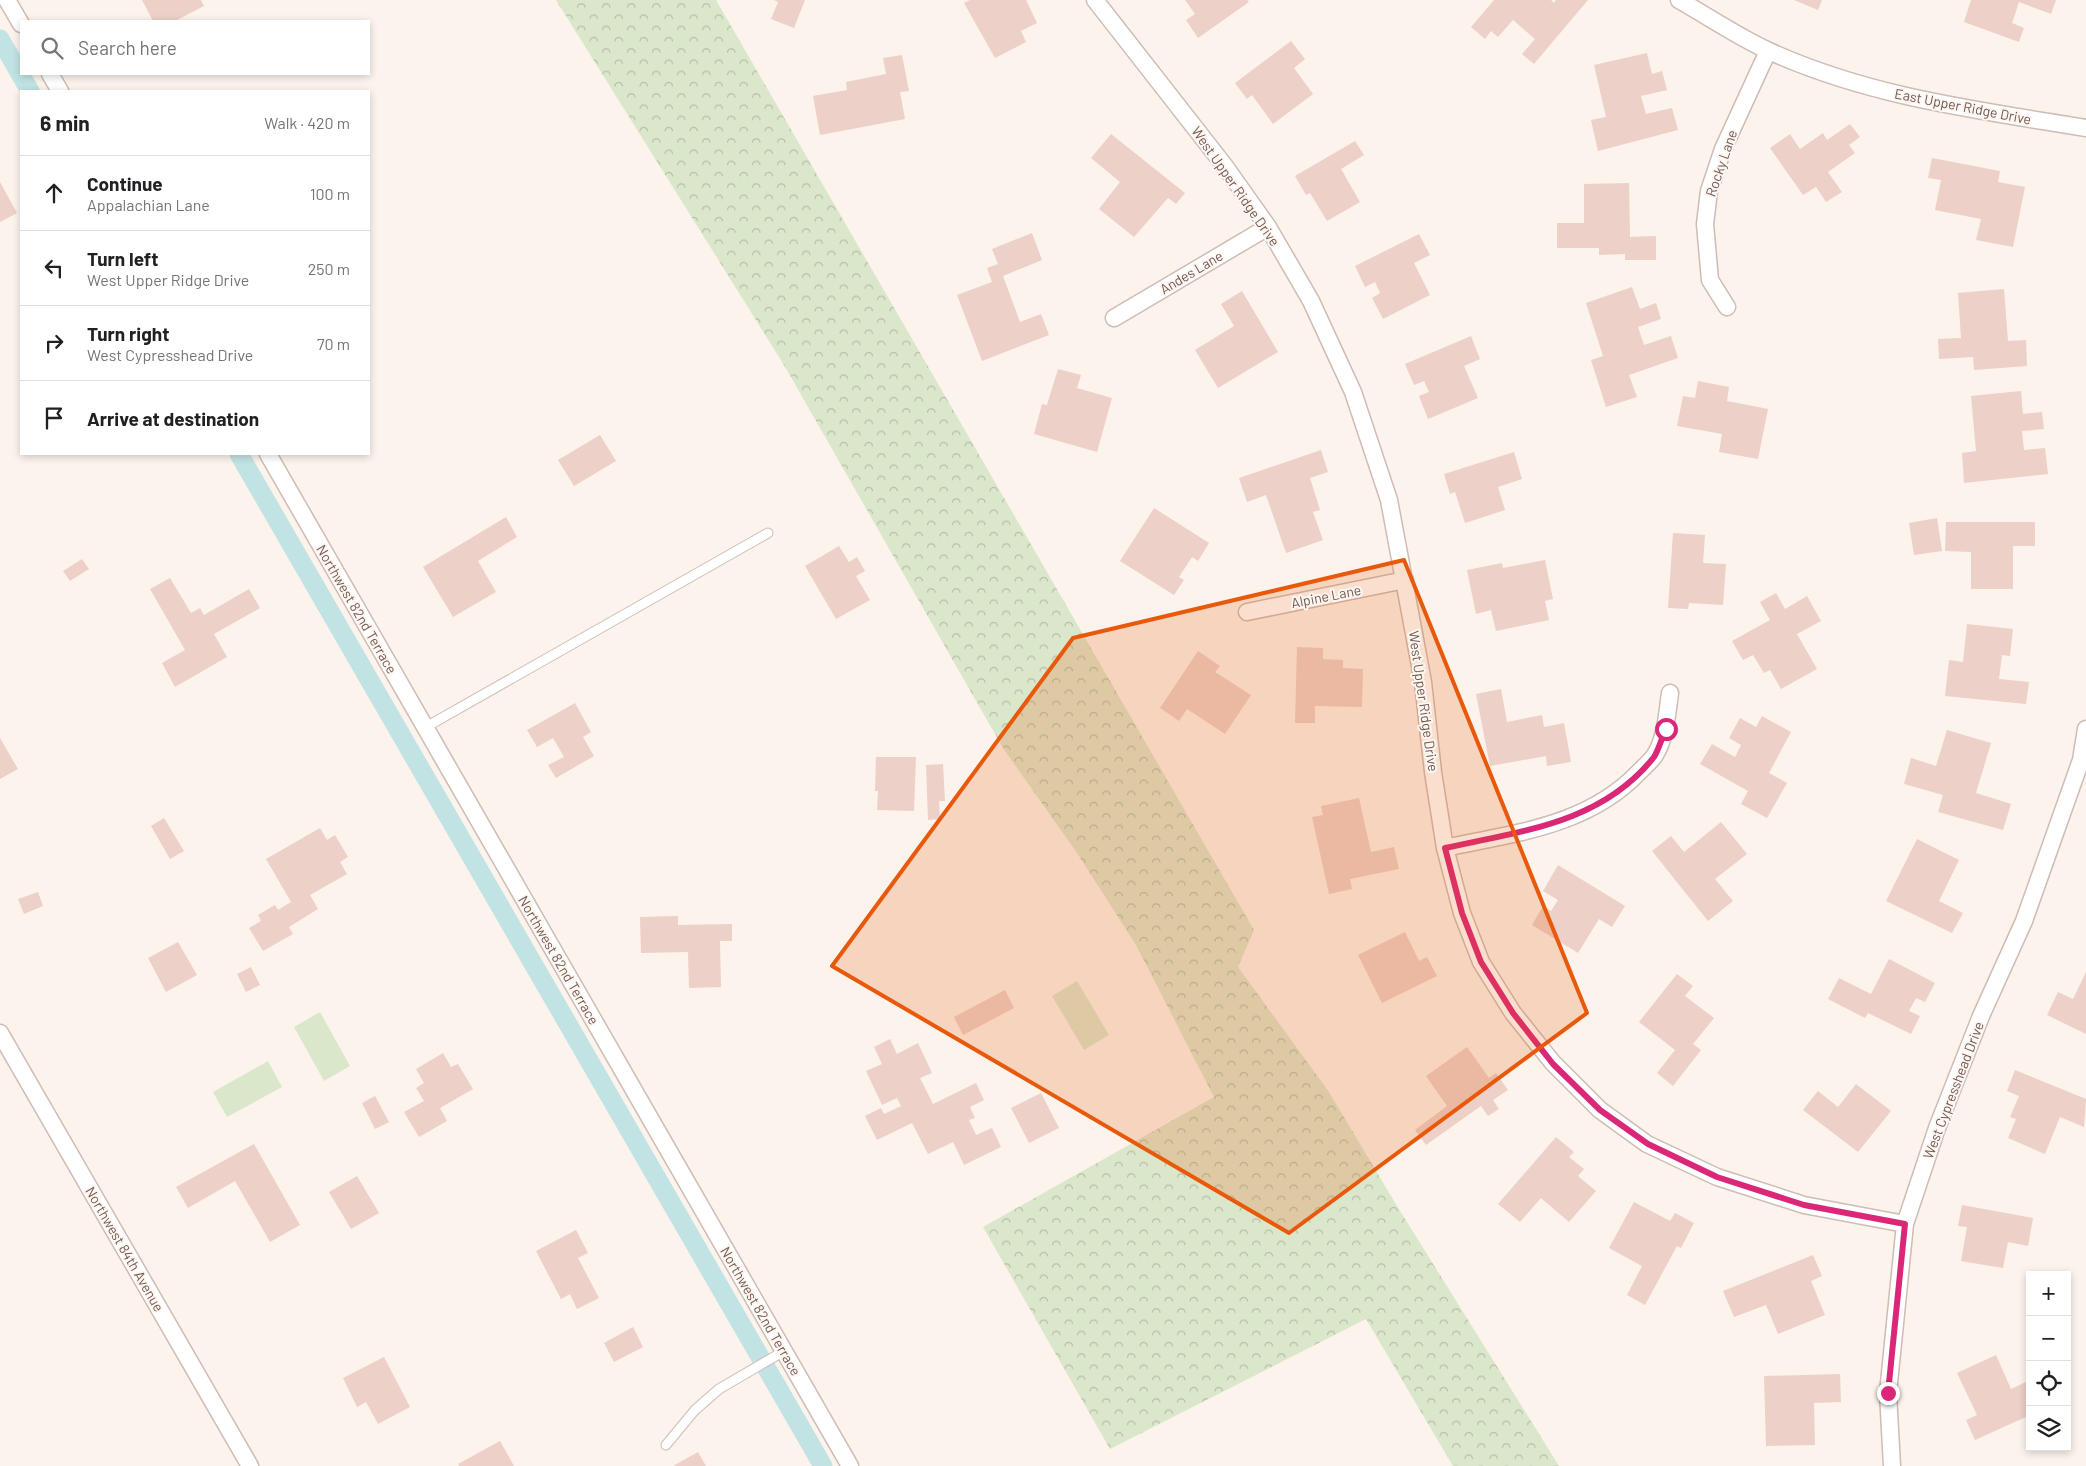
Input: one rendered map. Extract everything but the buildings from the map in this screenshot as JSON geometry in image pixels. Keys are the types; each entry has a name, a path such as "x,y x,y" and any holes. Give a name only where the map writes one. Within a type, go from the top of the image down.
{"street":[{"path":"7,0 20,22"},
{"name":"West Upper Ridge Drive","path":"1095,0 1224,165 1268,227 1311,301 1353,392 1389,500 1423,682 1433,772 1445,848 1462,913 1481,962 1513,1013 1553,1064 1600,1110 1648,1144 1717,1177 1804,1205 1905,1224"},
{"name":"East Upper Ridge Drive","path":"1680,0 1768,51 1839,78 1918,100 2086,128"},
{"name":"Rocky Lane","path":"1727,307 1710,280 1704,224 1709,191 1723,148 1768,51"},
{"path":"51,75 59,90"},
{"name":"Andes Lane","path":"1114,318 1268,227"},
{"name":"Northwest 82nd Terrace","path":"269,455 850,1466"},
{"name":"Alpine Lane","path":"1247,612 1405,580"},
{"path":"1445,848 1552,825 1596,807 1630,782 1655,755 1666,729 1670,693"},
{"name":"West Cypresshead Drive","path":"1892,1466 1888,1393 1905,1224 1937,1128 1981,1016 2024,921 2084,760 2086,729"},
{"name":"Northwest 84th Avenue","path":"0,1032 250,1466"}],"lane":[{"path":"426,728 768,533"},
{"path":"666,1445 695,1410 719,1389 784,1351"}],"highlighted area":[{"path":"1404,560 1587,1013 1289,1233 832,966 1073,638"}],"green space":[{"path":"556,0 716,0 1254,930 1238,967 1329,1092 1397,1206 1559,1466 1453,1466 1366,1319 1110,1449 983,1227 1214,1097 1136,945 1077,853 1003,748 784,365"},
{"path":"1077,981 1109,1035 1084,1050 1052,996"},
{"path":"320,1012 350,1066 324,1081 294,1027"},
{"path":"268,1061 282,1087 227,1117 213,1092"}],"waterway":[{"path":"0,39 20,74"},
{"path":"21,75 29,90"},
{"path":"240,455 823,1466"}],"route":[{"path":"1666,729 1655,755 1630,782 1596,807 1552,825 1445,848 1462,913 1481,962 1513,1013 1553,1064 1600,1110 1648,1144 1717,1177 1804,1205 1905,1224 1888,1393"}]}
